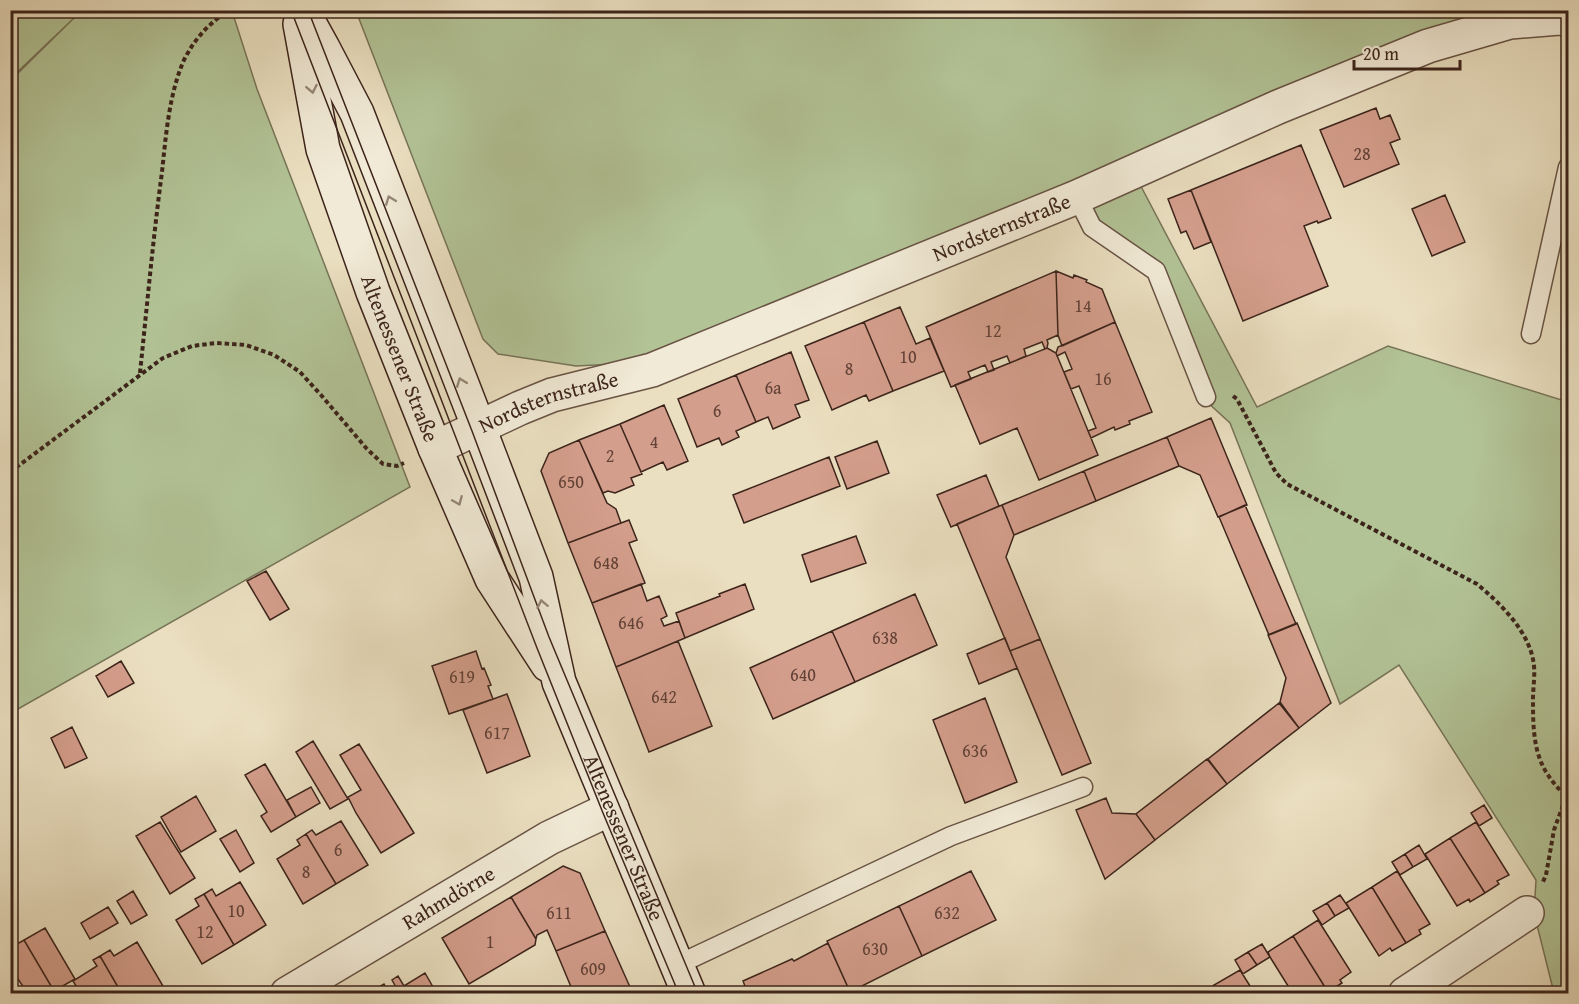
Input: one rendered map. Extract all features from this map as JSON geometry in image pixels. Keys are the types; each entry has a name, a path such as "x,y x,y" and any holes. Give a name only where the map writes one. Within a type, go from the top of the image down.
{"main road":[{"name":"Altenessener Straße","path":"297,10 323,149 374,292 435,448 492,579 559,682 683,979"},
{"name":"Altenessener Straße","path":"302,10 357,113 536,577 559,682"},
{"name":"Nordsternstraße","path":"435,448 552,395 652,370 1077,196 1278,107 1428,46 1510,22 1569,19"},
{"name":"Rahmdörne","path":"287,993 549,838 612,808"},
{"path":"1405,993 1527,914"}],"lane":[{"path":"1531,334 1569,167"},
{"path":"1077,196 1092,228 1156,271 1206,397"},
{"path":"683,979 951,836 1083,787"}],"path":[{"path":"140,374 154,231 168,120 176,83 184,60 197,37 216,18 231,10"},
{"path":"10,472 163,358 192,346 216,343 246,345 274,355 300,372 367,449 383,464 397,466 435,448"},
{"path":"1206,397 1229,393 1237,399 1276,473 1287,484 1477,584 1499,603 1515,622 1528,645 1534,665 1535,743 1548,775 1567,796 1554,830 1546,875 1527,914"}],"green space":[{"path":"11,10 232,11 257,89 410,487 11,713 11,80 74,18 11,78"},
{"path":"1568,10 1557,11 653,362 576,366 498,354 483,339 356,11"},
{"path":"1135,175 1257,407 1388,346 1568,402 1568,993 1554,993 1534,913 1536,880 1399,665 1340,704 1230,423 1205,400 1159,269 1093,226 1081,198"}],"building":[{"path":"1376,108 1380,119 1390,115 1400,139 1390,143 1399,164 1344,187 1320,130"},
{"path":"1301,145 1331,218 1304,226 1328,286 1243,321 1191,190"},
{"path":"1191,190 1211,242 1194,249 1186,231 1181,233 1168,199"},
{"path":"1445,195 1465,242 1432,256 1412,209"},
{"path":"1056,271 1073,278 1074,275 1087,280 1086,282 1102,289 1115,322 1062,346 1058,335"},
{"path":"1056,271 1058,335 1047,340 1047,348 1045,349 1042,342 1024,349 1026,356 1010,363 1007,356 991,362 994,370 988,372 985,365 968,372 971,379 951,387 926,327"},
{"path":"900,307 916,344 930,338 944,371 893,391 864,322"},
{"path":"864,322 893,391 869,401 866,395 832,410 805,346"},
{"path":"1115,322 1152,412 1129,421 1130,424 1115,430 1114,427 1091,438 1088,431 1096,428 1079,386 1071,389 1064,372 1072,369 1065,352 1057,356 1056,353 1058,347"},
{"path":"1047,348 1056,353 1098,455 1039,480 1017,428 980,444 955,385"},
{"path":"791,352 809,400 795,405 800,417 773,429 768,417 756,422 736,375"},
{"path":"736,375 756,422 736,431 739,437 722,445 719,438 697,447 678,399"},
{"path":"664,405 688,461 667,470 663,462 641,472 620,424"},
{"path":"1211,418 1247,505 1218,517 1200,475 1179,466 1167,437"},
{"path":"620,424 642,474 631,478 634,485 615,493 608,491 603,493 579,440"},
{"path":"1167,437 1179,466 1096,501 1084,471"},
{"path":"579,440 607,503 616,509 621,523 568,543 541,471 549,453"},
{"path":"877,441 889,473 847,489 835,457"},
{"path":"829,457 840,486 744,523 733,495"},
{"path":"1084,471 1096,501 1014,535 1002,505"},
{"path":"986,475 999,506 951,527 937,495"},
{"path":"1002,505 1014,535 1006,557 1040,639 1010,651 957,524"},
{"path":"1245,505 1296,624 1269,635 1219,517"},
{"path":"629,520 637,540 629,543 645,583 592,603 568,543"},
{"path":"856,536 866,563 811,582 802,555"},
{"path":"266,571 289,609 270,620 247,581"},
{"path":"641,584 647,601 659,596 667,616 661,619 664,626 679,621 685,638 616,667 592,603"},
{"path":"745,584 754,609 685,638 676,613"},
{"path":"915,594 937,645 855,682 832,631"},
{"path":"1297,623 1331,703 1299,728 1280,702 1286,678 1268,635"},
{"path":"832,631 855,682 773,719 750,668"},
{"path":"1005,638 1017,668 979,684 967,654"},
{"path":"1040,639 1091,763 1062,775 1010,651"},
{"path":"678,641 712,726 649,752 616,667"},
{"path":"476,651 491,685 488,686 493,699 449,714 432,666"},
{"path":"121,661 134,683 108,697 96,676"},
{"path":"507,694 530,756 487,773 463,710"},
{"path":"985,698 1017,782 965,803 933,720"},
{"path":"1279,703 1299,728 1227,784 1208,759"},
{"path":"72,727 87,758 65,768 51,738"},
{"path":"313,741 348,799 330,809 296,752"},
{"path":"359,744 414,833 381,853 348,797 361,790 340,755"},
{"path":"1207,759 1227,784 1155,840 1136,814"},
{"path":"10,761 17,773 10,777"},
{"path":"265,764 296,817 271,832 261,816 267,812 245,775"},
{"path":"311,787 320,803 296,817 287,800"},
{"path":"196,796 216,831 181,852 161,817"},
{"path":"1106,798 1112,813 1136,814 1155,840 1105,879 1076,810"},
{"path":"1484,805 1492,818 1479,826 1471,813"},
{"path":"341,821 368,865 336,884 306,834 312,830 316,835"},
{"path":"160,822 195,878 170,894 136,836"},
{"path":"1476,822 1509,875 1497,881 1499,884 1485,893 1450,838"},
{"path":"236,830 254,863 240,872 220,839"},
{"path":"306,834 336,884 303,904 277,859 300,845 297,840"},
{"path":"1450,838 1485,893 1470,902 1469,899 1457,906 1425,854"},
{"path":"1419,845 1427,859 1413,867 1405,854"},
{"path":"1405,854 1413,867 1400,875 1392,862"},
{"path":"563,866 580,873 605,931 556,951 547,930 537,935 536,939 511,897"},
{"path":"971,871 996,920 922,956 899,906"},
{"path":"1397,871 1430,924 1419,930 1421,934 1406,943 1372,887"},
{"path":"240,882 266,925 234,945 204,894 212,889 216,896"},
{"path":"1372,887 1406,943 1392,951 1390,948 1379,956 1346,903"},
{"path":"133,891 147,915 131,924 117,901"},
{"path":"204,894 234,945 202,964 176,920 199,906 195,899"},
{"path":"1340,895 1349,908 1335,916 1327,903"},
{"path":"511,897 536,939 535,945 469,984 442,938"},
{"path":"1327,903 1335,916 1322,925 1313,911"},
{"path":"899,906 922,956 850,992 827,941"},
{"path":"108,907 118,923 90,939 81,923"},
{"path":"1318,920 1351,972 1340,980 1342,983 1328,992 1293,936"},
{"path":"45,928 75,979 54,991 24,940"},
{"path":"605,931 631,994 574,994 556,951"},
{"path":"1293,936 1328,992 1325,994 1293,994 1270,957 1268,952"},
{"path":"24,940 54,991 50,994 28,994 10,967 10,948"},
{"path":"137,942 163,986 151,994 122,994 100,956 110,950 114,956"},
{"path":"828,943 851,994 748,994 743,981 792,959 794,961"},
{"path":"1262,944 1270,957 1257,965 1248,952"},
{"path":"1248,952 1257,965 1243,974 1235,960"},
{"path":"100,956 122,994 81,994 73,981 97,966 93,960"},
{"path":"1240,970 1255,994 1219,994 1214,985"},
{"path":"425,973 437,994 395,994 397,989 392,980 398,976 404,986"},
{"path":"384,984 389,994 381,994 377,988"},
{"path":"1214,985 1219,994 1202,994"}],"tram line":[{"path":"291,10 537,648 679,994"},
{"path":"308,10 472,431 549,637 698,994"}]}
